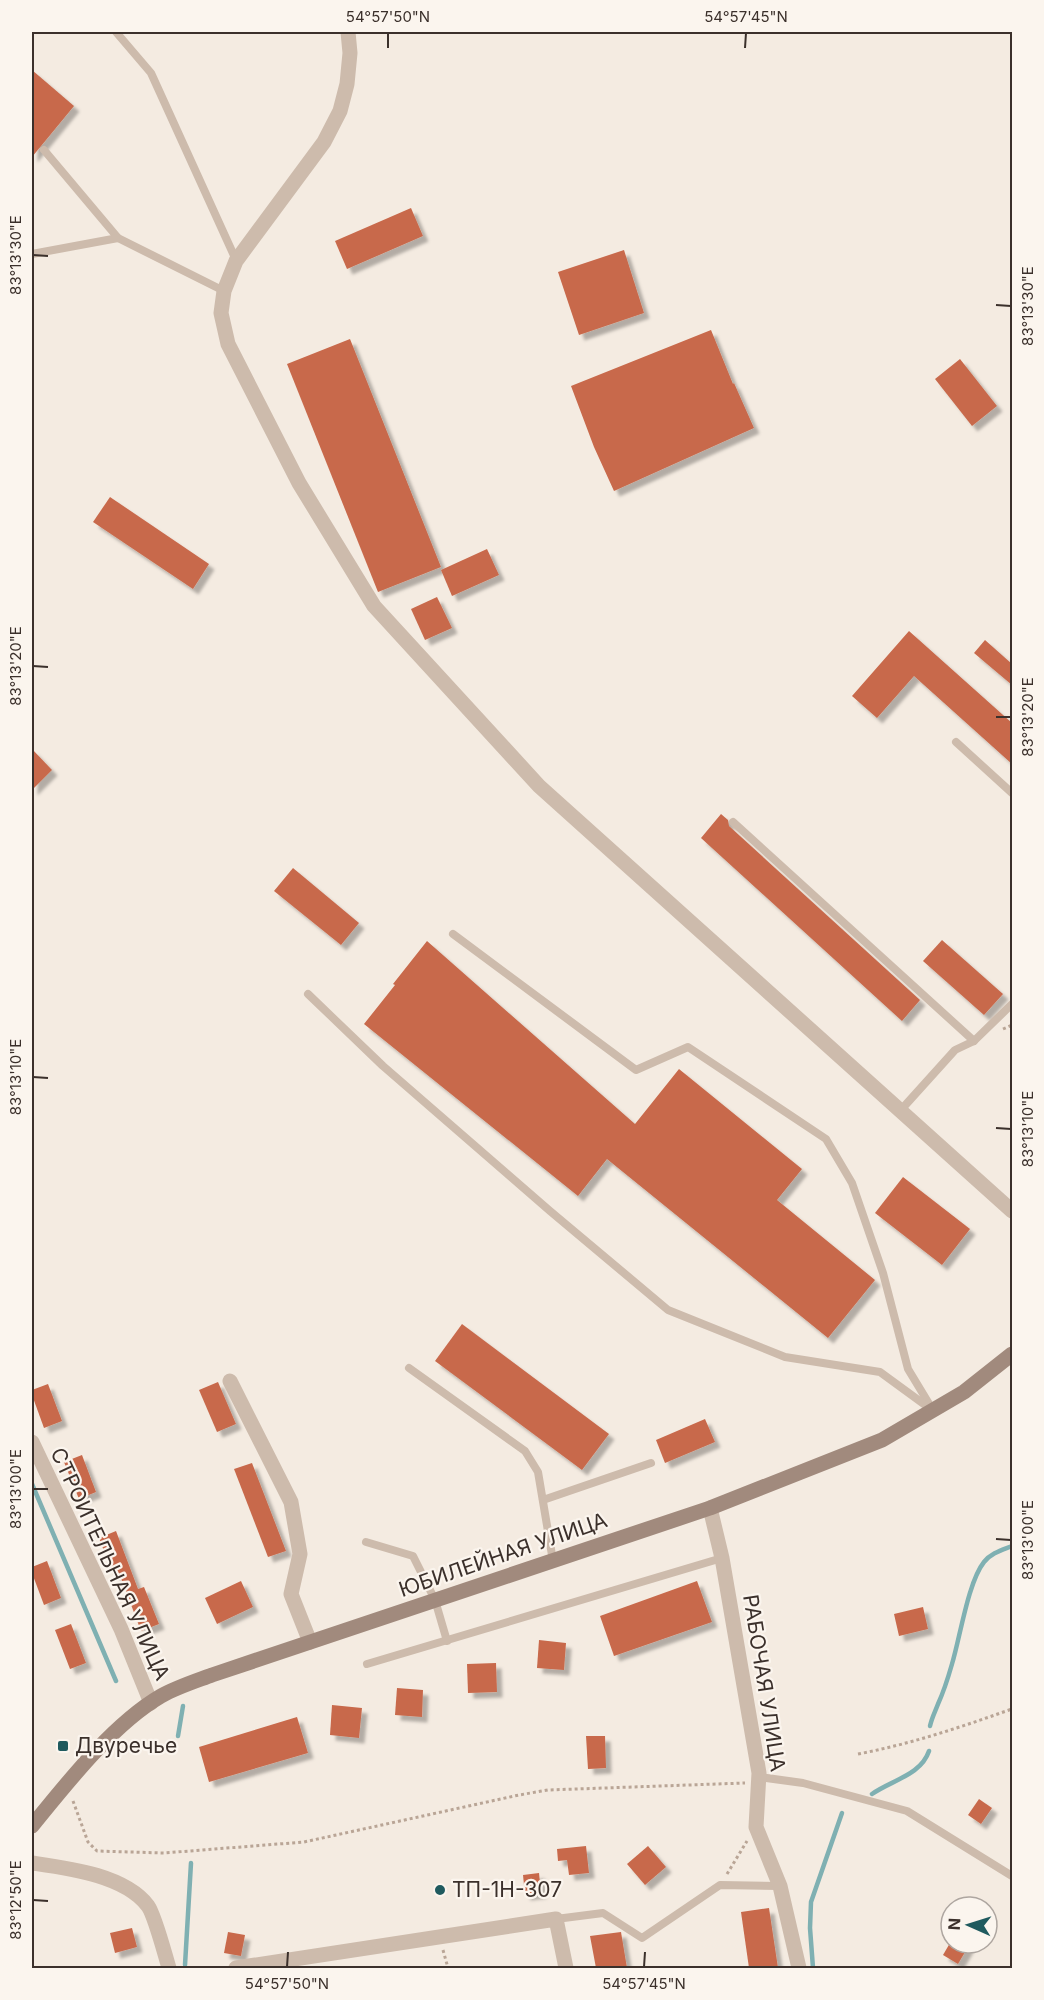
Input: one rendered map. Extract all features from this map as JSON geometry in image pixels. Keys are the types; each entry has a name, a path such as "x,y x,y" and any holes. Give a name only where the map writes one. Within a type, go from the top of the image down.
{"main road":[{"name":"ЮБИЛЕЙНАЯ УЛИЦА","path":"32,1826 69,1781 130,1718 162,1695 212,1675 710,1508 882,1440 964,1392 1012,1354"}],"street":[{"path":"348,32 350,53 347,84 340,111 324,142 236,261 224,291 221,313 228,344 299,483 374,606 539,786 1012,1211"},
{"path":"230,1381 291,1502 300,1554 291,1594 310,1642"},
{"name":"СТРОИТЕЛЬНАЯ УЛИЦА","path":"32,1443 122,1629 151,1703"},
{"name":"РАБОЧАЯ УЛИЦА","path":"710,1508 722,1558 750,1709 759,1780 756,1827 780,1886 799,1968"},
{"path":"32,1863 78,1871 128,1888 150,1907 169,1968"},
{"path":"236,1968 556,1919 566,1968"}],"lane":[{"path":"116,32 151,73 236,261"},
{"path":"44,150 118,238 224,291"},
{"path":"32,254 118,238"},
{"path":"956,742 1012,793"},
{"path":"733,822 974,1041"},
{"path":"453,934 636,1070 688,1047 826,1139 852,1183 884,1273 908,1369 933,1411"},
{"path":"308,994 392,1074 668,1310 785,1357 880,1372 933,1411"},
{"path":"900,1111 955,1050 974,1041 1012,1004"},
{"path":"409,1368 525,1451 538,1472 553,1561"},
{"path":"543,1500 651,1463"},
{"path":"366,1542 413,1556 435,1600 447,1641"},
{"path":"367,1664 722,1558"},
{"path":"759,1780 803,1783 907,1811 1012,1876"},
{"path":"556,1919 603,1913 642,1938 720,1885 780,1886"}],"path":[{"path":"858,1754 900,1746 944,1733 1012,1708"},
{"path":"69,1781 71,1796 88,1842 98,1851 164,1853 304,1842 548,1790 759,1780"},
{"path":"720,1885 756,1827"}],"building":[{"path":"32,70 74,106 32,157"},
{"path":"411,208 423,236 347,269 335,241"},
{"path":"624,250 644,313 579,335 558,272"},
{"path":"711,330 754,428 614,491 594,447 571,386"},
{"path":"350,339 441,567 378,592 287,364"},
{"path":"960,359 997,406 972,426 935,379"},
{"path":"110,497 209,564 193,589 93,522"},
{"path":"487,549 499,575 452,596 441,570"},
{"path":"437,597 452,628 425,640 411,609"},
{"path":"909,631 1012,723 1012,764 914,676 877,718 852,696"},
{"path":"985,640 1012,664 1012,685 974,653"},
{"path":"32,749 52,770 32,790"},
{"path":"721,814 728,820 729,826 920,1000 902,1021 701,838"},
{"path":"293,868 359,923 341,945 274,891"},
{"path":"942,940 1003,994 984,1015 923,961"},
{"path":"427,941 635,1124 679,1069 802,1169 777,1200 875,1280 828,1338 607,1159 578,1196 364,1024"},
{"path":"903,1177 970,1229 942,1265 875,1213"},
{"path":"462,1324 609,1434 582,1470 435,1361"},
{"path":"218,1382 236,1424 217,1432 199,1390"},
{"path":"48,1384 62,1421 44,1428 32,1390"},
{"path":"705,1419 715,1442 665,1463 656,1440"},
{"path":"82,1455 96,1492 79,1499 64,1462"},
{"path":"252,1463 286,1551 268,1557 234,1469"},
{"path":"116,1531 138,1589 144,1587 159,1624 141,1631 119,1573 113,1575 99,1538"},
{"path":"47,1561 61,1598 44,1605 32,1573 32,1567"},
{"path":"241,1581 253,1607 217,1624 205,1598"},
{"path":"697,1581 712,1622 614,1656 600,1616"},
{"path":"923,1607 928,1629 899,1636 894,1614"},
{"path":"71,1624 86,1663 70,1669 55,1630"},
{"path":"539,1640 566,1643 564,1670 537,1668"},
{"path":"496,1663 497,1692 468,1693 467,1664"},
{"path":"397,1688 423,1690 422,1717 395,1715"},
{"path":"332,1705 362,1708 359,1738 330,1735"},
{"path":"297,1717 308,1753 209,1782 199,1747"},
{"path":"586,1736 605,1736 606,1768 588,1769"},
{"path":"979,1799 992,1808 981,1824 968,1815"},
{"path":"586,1846 589,1873 569,1875 567,1860 558,1861 557,1849"},
{"path":"648,1846 666,1867 645,1885 627,1864"},
{"path":"539,1873 541,1893 525,1895 523,1875"},
{"path":"769,1908 778,1968 749,1968 741,1912"},
{"path":"132,1928 137,1947 115,1953 110,1933"},
{"path":"228,1932 245,1935 241,1956 224,1953"},
{"path":"621,1932 627,1968 596,1968 590,1936"},
{"path":"943,1955 963,1955 958,1964"}],"waterway":[{"path":"32,1484 116,1681"},
{"path":"930,1726 947,1679 978,1571 990,1556 1012,1546"},
{"path":"178,1736 183,1706"},
{"path":"872,1794 920,1766 929,1751"},
{"path":"813,1968 811,1902 842,1813"},
{"path":"185,1965 191,1863"}],"place":[{"name":"Двуречье","path":"63,1746"},
{"name":"ТП-1Н-307","path":"440,1890"}]}
